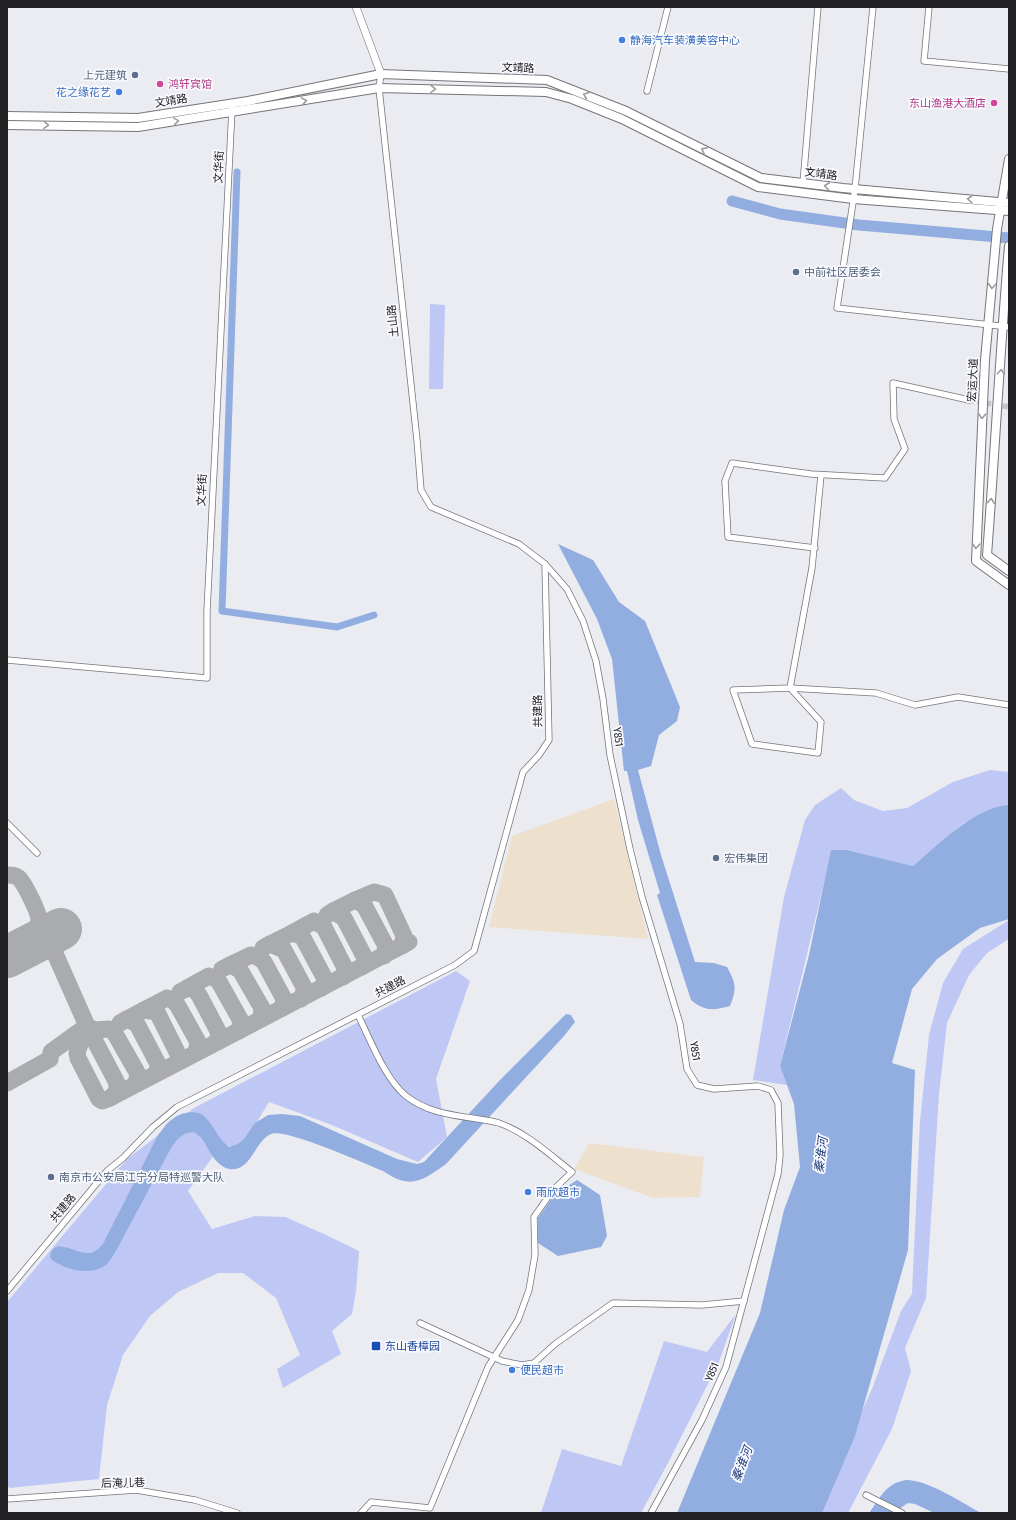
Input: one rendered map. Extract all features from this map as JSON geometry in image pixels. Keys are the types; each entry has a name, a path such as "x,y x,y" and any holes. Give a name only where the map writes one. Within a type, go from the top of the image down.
{"main road":[{"name":"文靖路","path":"7,116 138,118 231,103 381,74 547,80 626,111 761,178 803,184 1005,203"},
{"name":"文靖路","path":"7,125 138,127 379,88 546,92 572,99 622,119 758,187 853,200 1009,211"},
{"name":"宏运大道","path":"1009,159 1005,203 999,211 985,360 976,561 1009,585"},
{"path":"1009,246 1006,263 1006,326 987,556 1009,571"}],"street":[{"name":"土山路","path":"356,7 381,74 379,88 421,490 431,507 519,544 545,564"},
{"path":"647,91 668,7"},
{"path":"803,184 818,7"},
{"path":"873,7 855,189 837,308 1006,326"},
{"path":"929,7 924,61 1009,69"},
{"name":"文华街","path":"7,660 207,678 207,603 232,112 231,103"},
{"path":"815,548 728,537 725,481 732,463 821,475 885,478 905,449 894,419 893,383 969,400"},
{"path":"790,688 815,548 821,475"},
{"name":"共建路","path":"7,1291 107,1171 123,1158 153,1126 177,1107 456,965 474,950 523,772 539,755 549,740 545,564"},
{"name":"Y851","path":"545,564 567,589 583,621 596,661 603,699 610,755 630,848 642,897 680,1024 687,1069 697,1085 714,1089 758,1086 771,1090 778,1103 780,1155 778,1174 726,1367 702,1420 651,1513"},
{"path":"790,688 821,722 818,753 752,744 733,690 790,688 876,693 915,705 958,697 1009,705"},
{"path":"7,823 37,853"},
{"path":"358,1015 388,1074 406,1095 420,1105 439,1113 497,1122 514,1129 537,1144 572,1172 553,1190 534,1217 535,1255 529,1290 518,1320 488,1367 430,1508 370,1502 361,1513"},
{"path":"420,1323 494,1357 522,1365 534,1363 555,1344 613,1303 702,1305 744,1301"},
{"name":"后淹儿巷","path":"7,1499 136,1490 196,1500 237,1513"},
{"path":"866,1495 902,1513"}],"shaded area":[{"path":"430,304 445,305 443,389 429,389"},
{"path":"990,770 1009,772 1009,910 965,822 913,866 847,850 832,850 780,1066 787,1085 753,1080 784,897 805,820 815,805 841,788 854,800 883,811 907,808 953,782"},
{"path":"614,799 648,939 489,927 512,836"},
{"path":"1009,920 1009,940 987,953 969,975 947,1023 939,1094 926,1298 905,1348 911,1371 892,1429 848,1513 815,1513 872,1389 901,1311 912,1294 920,1121 929,1035 943,983 963,949"},
{"path":"456,971 470,981 436,1079 447,1137 418,1162 332,1125 269,1102 240,1150 222,1144 188,1191 212,1229 255,1216 285,1217 359,1251 356,1291 352,1314 332,1331 341,1354 283,1388 277,1369 300,1355 276,1298 243,1273 218,1273 178,1292 150,1316 123,1355 107,1405 99,1479 9,1488 7,1483 7,1302 127,1159 194,1108"},
{"path":"589,1143 704,1157 700,1197 653,1198 574,1169"},
{"path":"736,1314 718,1364 641,1513 541,1513 562,1449 621,1466 664,1341 707,1352"}],"water":[{"path":"558,544 593,560 619,602 645,621 680,707 677,721 659,735 651,766 638,770 661,855 695,962 714,963 727,967 734,982 734,995 730,1006 719,1009 709,1009 696,1004 691,1000 657,895 660,893 638,820 627,771 624,771 612,659 597,619"},
{"name":"秦淮河","path":"1009,805 1009,919 980,928 937,959 912,989 892,1063 915,1070 908,1250 855,1436 822,1513 677,1513 760,1313 784,1210 800,1167 794,1104 780,1066 809,955 831,850 847,850 913,866 945,838 970,820 983,812 996,807"},
{"path":"566,1014 571,1015 575,1022 564,1036 446,1164 423,1179 409,1182 401,1180 383,1171 308,1141 279,1134 271,1134 266,1137 243,1166 236,1169 229,1169 220,1165 210,1153 203,1140 194,1132 181,1137 171,1148 117,1249 104,1267 81,1271 65,1267 55,1262 50,1257 52,1251 56,1247 90,1253 96,1251 103,1244 158,1135 167,1124 177,1116 190,1112 203,1115 225,1144 229,1147 238,1144 244,1139 255,1123 268,1115 282,1114 300,1116 397,1159 417,1164 424,1162 500,1080"},
{"path":"577,1180 600,1195 607,1236 601,1247 558,1256 538,1243 538,1218 555,1194"},
{"path":"906,1480 915,1481 934,1488 981,1513 934,1513 915,1504 908,1503 897,1513 869,1513 888,1488 893,1484"}],"waterway":[{"path":"237,172 222,611 337,627 374,615"},
{"path":"732,201 780,214 859,225 1009,238"}],"taxiway":[{"path":"7,875 12,875 19,878 31,898 39,920 37,929 23,949"},
{"path":"355,900 374,892 385,895 404,936 402,946"},
{"path":"333,911 355,900 364,905 386,946 384,956"},
{"path":"327,915 333,911 344,918 365,958 365,963 362,967"},
{"path":"292,933 314,921 324,927 345,968 343,977"},
{"path":"270,944 292,933 302,936 325,979 325,984 322,988"},
{"path":"53,949 87,1026 85,1036 81,1041 77,1053 78,1058 99,1099 102,1101 409,942"},
{"path":"263,948 270,944 284,950 305,989 301,999"},
{"path":"228,966 251,955 258,957 264,962 284,999 282,1008"},
{"path":"222,969 228,966 233,966 240,970 262,1008 261,1019"},
{"path":"187,988 209,976 218,980 241,1021 239,1031"},
{"path":"180,992 186,989 193,989 199,995 219,1033 217,1042"},
{"path":"144,1010 167,998 173,1000 178,1006 198,1042 196,1053"},
{"path":"127,1019 144,1010 157,1012 178,1054 179,1059 176,1063"},
{"path":"120,1023 127,1019 137,1024 158,1064 157,1073"},
{"path":"87,1026 95,1030 109,1029 114,1032 138,1074 136,1084"},
{"path":"87,1026 117,1083 117,1090 112,1097"},
{"path":"7,1083 50,1059 51,1052 87,1026"}],"runway":[{"path":"7,957 61,929"}],"tunnel":[{"path":"969,400 1009,407"}],"place":[{"name":"静海汽车装潢美容中心","path":"622,40"},
{"name":"上元建筑","path":"135,75"},
{"name":"鸿轩宾馆","path":"160,84"},
{"name":"花之缘花艺","path":"119,92"},
{"name":"东山渔港大酒店","path":"994,103"},
{"name":"中前社区居委会","path":"796,272"},
{"name":"宏伟集团","path":"716,858"},
{"name":"南京市公安局江宁分局特巡警大队","path":"51,1177"},
{"name":"雨欣超市","path":"528,1192"},
{"name":"东山香樟园","path":"376,1346"},
{"name":"便民超市","path":"512,1370"}]}
